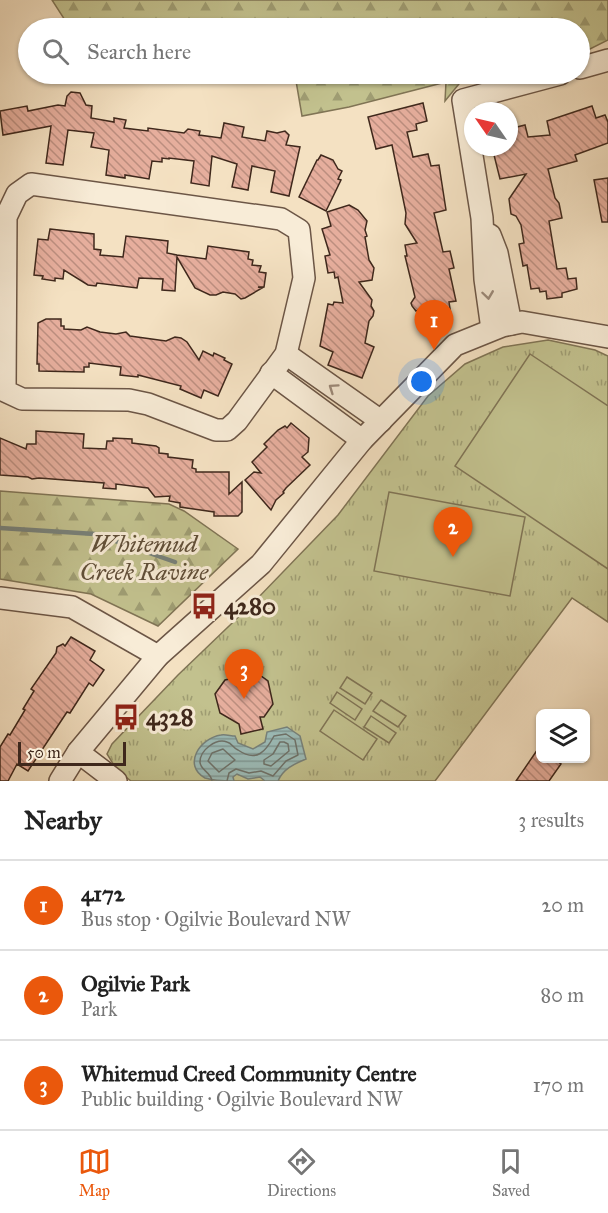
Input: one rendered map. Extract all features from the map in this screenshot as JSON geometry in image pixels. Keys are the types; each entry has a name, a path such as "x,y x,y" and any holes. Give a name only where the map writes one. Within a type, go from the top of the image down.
{"street":[{"path":"590,65 608,60"},
{"path":"502,327 497,253 482,218 463,100 523,84"},
{"path":"31,184 281,219 299,230 304,278 286,354 271,373 237,421 227,430 216,430 148,404 129,400 22,399 5,391 6,217 17,194 31,184"},
{"path":"68,778 78,752 158,656 261,564 362,440 455,345 522,322 608,337"},
{"path":"286,354 381,421"},
{"path":"271,373 362,440"},
{"path":"0,598 72,607 158,656"},
{"path":"78,752 116,781"}],"green space":[{"path":"52,0 608,0 608,40 590,49 590,18 64,18"},
{"path":"297,84 438,84 349,107 302,116"},
{"path":"446,84 459,84 445,101"},
{"path":"548,340 595,350 608,356 608,622 572,598 435,781 131,781 117,770 107,754 112,744 338,515 428,396 465,364 503,347"},
{"path":"530,354 608,406 608,569 455,466"},
{"name":"Whitemud Creek Ravine","path":"0,491 169,504 184,511 238,549 158,626 91,594 0,579"},
{"path":"389,492 525,517 510,596 374,571"},
{"path":"347,677 372,693 365,704 340,688"},
{"path":"337,692 362,709 355,720 330,703"},
{"path":"381,700 406,716 398,727 373,711"},
{"path":"334,710 377,739 363,760 320,731"},
{"path":"371,716 396,733 389,743 364,727"}],"water":[{"path":"287,727 300,736 306,759 286,770 278,781 265,781 260,777 248,779 237,774 233,777 234,781 212,780 198,773 194,759 196,753 206,741 213,737 235,736 238,743 253,749 265,742 267,732"}],"building":[{"path":"71,92 80,93 86,105 92,106 91,118 114,122 114,118 126,120 124,128 148,131 148,128 184,133 188,129 200,131 199,135 221,138 224,123 244,127 242,137 265,141 267,131 277,133 285,131 289,135 286,145 300,147 289,196 271,192 275,171 252,166 248,190 232,187 237,164 212,156 209,186 191,183 194,161 169,158 162,158 162,162 152,161 149,179 125,175 125,178 106,175 109,150 91,147 94,133 68,130 63,165 46,163 51,126 3,135 0,111 27,106 28,111 58,105 65,106 67,96"},
{"path":"423,103 427,121 416,124 417,130 407,132 413,157 428,154 431,166 439,165 446,210 434,213 443,252 450,251 454,268 449,269 456,301 449,302 451,315 421,321 419,310 416,311 411,303 415,297 405,256 407,256 405,245 417,243 405,224 406,213 392,145 376,149 368,117"},
{"path":"592,106 596,118 605,115 608,122 608,143 575,155 577,161 548,169 562,218 549,221 557,269 566,268 568,279 576,278 577,289 562,293 562,297 547,299 546,291 540,292 539,288 531,289 527,265 523,266 519,244 524,243 521,225 516,216 511,214 509,199 526,174 500,179 494,156 518,156 518,127 525,125 528,137 550,135 547,121"},
{"path":"321,155 333,160 338,169 342,171 338,179 341,180 326,211 299,197"},
{"path":"608,178 608,222 602,222 594,180"},
{"path":"349,205 358,210 367,221 365,230 367,236 365,237 369,260 374,268 372,280 359,282 372,300 371,306 374,311 369,321 365,343 374,347 362,378 328,365 333,352 320,346 328,304 343,303 338,277 335,278 334,272 328,273 325,256 330,255 322,229 331,226 327,212"},
{"path":"50,229 94,234 94,249 101,250 100,255 123,257 126,236 168,241 167,253 206,259 208,246 249,252 248,259 253,260 252,265 261,266 259,272 266,273 264,287 258,287 262,288 241,299 235,294 223,292 210,295 195,288 177,257 175,291 162,290 163,279 139,278 137,288 97,283 96,286 88,285 64,270 63,279 55,278 55,281 42,279 43,276 34,275 38,239 48,240"},
{"path":"46,319 61,319 61,326 64,326 64,329 81,330 87,327 100,332 116,334 126,332 130,336 166,341 175,337 181,338 187,342 199,360 203,351 213,356 214,353 232,364 218,396 204,390 201,398 180,389 181,386 138,375 138,377 120,375 121,367 89,363 89,367 84,367 84,372 39,371 39,364 37,364 38,323"},
{"path":"291,423 309,438 308,452 302,457 310,465 286,488 271,510 245,480 254,472 261,473 252,462 267,447 264,444 278,430 285,426 287,428"},
{"path":"36,431 84,434 83,448 106,449 107,441 113,441 113,438 132,439 132,443 156,446 159,448 159,453 168,454 168,457 193,460 192,468 196,469 196,472 229,472 229,494 242,482 242,512 238,516 214,516 214,512 180,507 180,503 169,501 170,496 155,497 148,488 116,484 116,489 103,488 104,483 0,475 0,438 26,449 27,444 36,444"},
{"path":"71,637 95,651 90,660 104,670 93,686 89,683 70,713 67,712 28,771 17,764 8,781 0,781 0,747 25,710 23,709 34,691 31,689 56,653 57,647 63,644 65,646"},
{"path":"257,673 268,681 273,704 264,717 260,717 263,729 241,734 239,724 220,713 215,694 225,680"},
{"path":"536,752 536,763 561,764 549,781 516,781"}],"waterway":[{"path":"0,528 95,534 175,562"}],"place":[{"name":"4172","path":"434,350"},
{"name":"Ogilvie Park","path":"453,557"},
{"name":"4280","path":"204,606"},
{"name":"Whitemud Creed Community Centre","path":"244,699"},
{"name":"4328","path":"126,717"}]}
